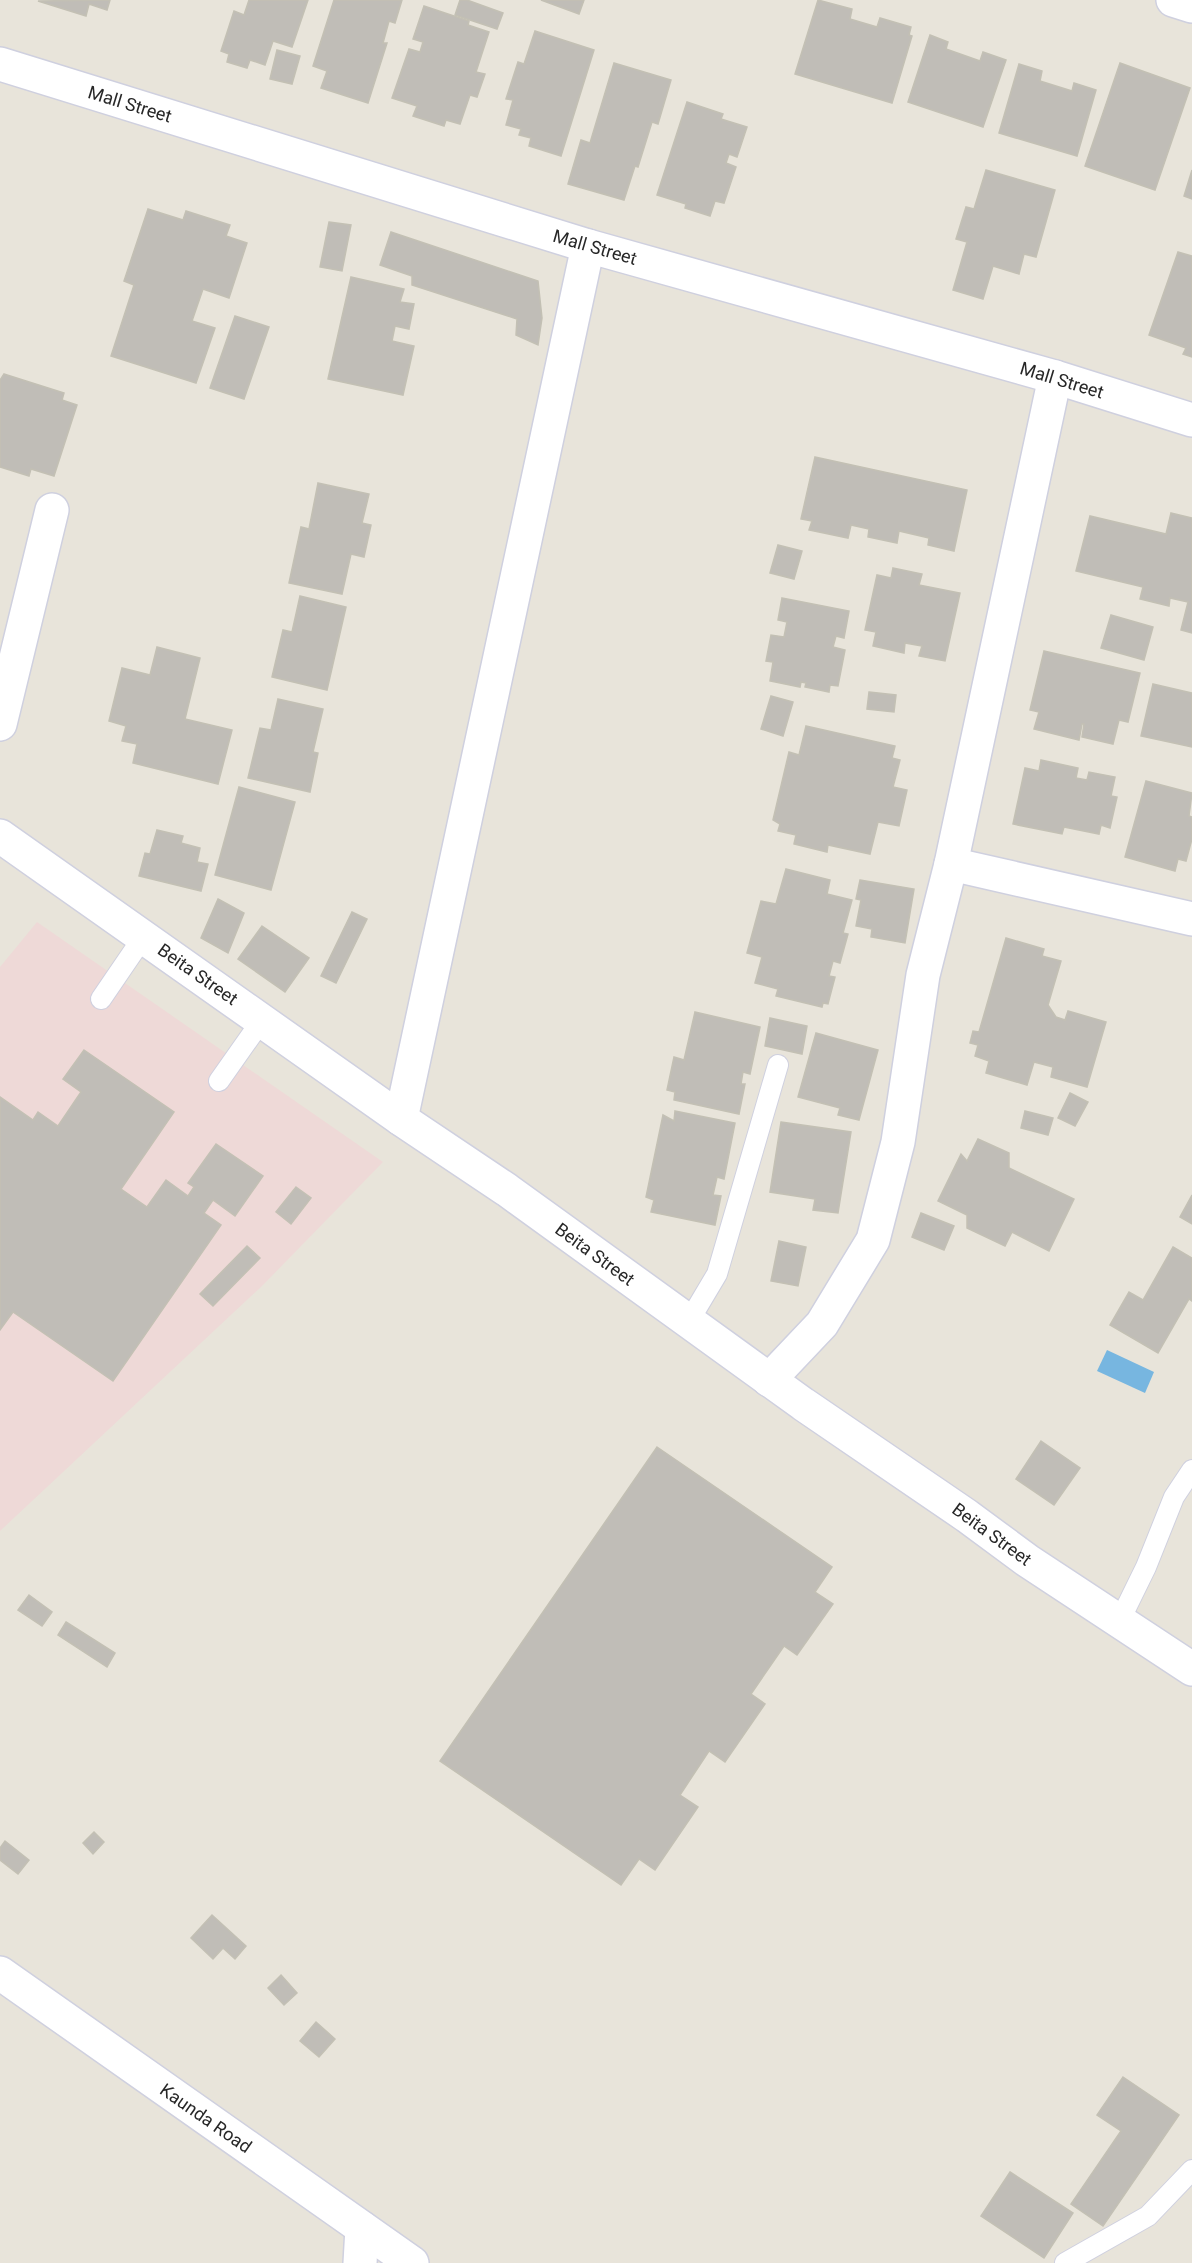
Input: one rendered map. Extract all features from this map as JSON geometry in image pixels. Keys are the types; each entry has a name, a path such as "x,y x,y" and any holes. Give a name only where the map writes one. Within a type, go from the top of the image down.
{"street":[{"path":"1173,0 1192,6"},
{"name":"Mall Street","path":"0,64 588,246 1055,376 1192,420"},
{"path":"401,1119 588,246"},
{"path":"769,1380 822,1324 873,1240 898,1142 923,975 951,864 1055,376"},
{"path":"0,724 52,510"},
{"name":"Beita Street","path":"0,836 401,1119 507,1190 769,1380 967,1516 1028,1561 1192,1669"},
{"path":"951,864 1192,919"},
{"name":"Kaunda Road","path":"0,1973 412,2263"},
{"path":"360,2263 362,2228"}],"lane":[{"path":"100,999 144,936"},
{"path":"219,1081 262,1020"},
{"path":"689,1321 717,1274 778,1065"},
{"path":"1120,1620 1146,1567 1174,1497 1192,1470"},
{"path":"1065,2263 1148,2216 1192,2170"}],"shaded area":[{"path":"37,922 383,1162 262,1286 0,1531 0,967"}],"water":[{"path":"1107,1350 1154,1372 1145,1393 1097,1371"}],"building":[{"path":"110,0 107,10 89,4 86,16 38,1"},
{"path":"249,0 308,0 292,47 273,41 265,65 250,60 247,68 227,62 229,54 221,51 234,11 244,15"},
{"path":"334,0 402,0 395,23 389,21 383,43 387,43 368,103 321,88 327,71 313,66"},
{"path":"460,0 467,0 503,13 497,29 455,15"},
{"path":"541,0 584,0 579,14"},
{"path":"818,0 852,9 850,19 877,27 880,18 911,27 909,35 912,36 892,103 795,74"},
{"path":"424,6 469,21 468,25 489,32 476,72 485,74 477,97 470,95 460,124 446,120 444,126 413,116 417,106 392,98 409,49 420,52 423,42 413,39"},
{"path":"535,31 594,50 561,156 529,146 531,138 519,135 521,129 506,125 513,100 506,99 518,62 524,64"},
{"path":"930,35 948,42 946,49 980,61 983,52 1006,60 983,127 908,102"},
{"path":"277,50 300,56 292,84 270,79"},
{"path":"614,63 671,80 658,124 652,122 638,167 635,166 624,200 568,184 581,140 590,143"},
{"path":"1120,63 1190,88 1155,190 1085,166"},
{"path":"1019,64 1042,71 1040,81 1072,91 1074,83 1096,90 1077,156 999,133"},
{"path":"687,102 723,114 721,119 747,127 737,157 729,154 726,163 736,167 724,203 715,201 710,216 685,208 686,204 657,195"},
{"path":"986,170 1055,190 1036,257 1024,254 1019,274 993,266 983,299 953,290 967,242 956,239 966,207 974,209"},
{"path":"1192,170 1192,199 1184,196"},
{"path":"148,209 183,220 186,211 230,225 226,236 247,243 229,298 203,289 192,321 215,328 196,383 111,356 134,285 124,281"},
{"path":"329,222 351,225 342,271 320,267"},
{"path":"391,232 538,281 542,318 538,345 516,335 517,319 412,285 412,276 380,265"},
{"path":"1178,252 1192,256 1192,357 1183,354 1186,348 1149,335"},
{"path":"351,277 404,289 400,302 414,304 409,329 395,326 392,341 414,346 403,395 328,379"},
{"path":"235,316 269,327 244,399 210,388"},
{"path":"4,374 64,393 62,400 77,405 54,476 31,469 29,476 0,467 0,380"},
{"path":"815,457 967,490 954,551 928,545 929,538 899,531 897,543 868,537 869,529 851,525 848,538 809,530 812,521 801,519"},
{"path":"318,483 369,494 362,523 371,525 364,557 351,554 342,594 289,583 301,527 309,529"},
{"path":"1171,513 1192,518 1192,633 1181,630 1188,602 1170,598 1169,606 1140,599 1143,587 1076,571 1090,516 1166,534"},
{"path":"778,545 802,551 794,579 770,573"},
{"path":"893,568 922,574 919,585 960,593 945,661 919,656 922,646 905,643 904,653 873,646 876,632 865,630 877,575 891,578"},
{"path":"300,596 346,607 327,690 272,677 283,630 292,632"},
{"path":"782,598 849,611 844,638 836,636 833,647 845,650 838,686 830,685 829,692 805,687 806,683 801,682 800,687 770,681 773,662 766,661 771,635 784,637 787,622 778,620"},
{"path":"1111,615 1153,627 1144,660 1101,648"},
{"path":"157,647 200,658 185,719 232,730 218,784 133,763 137,744 122,741 126,726 109,721 122,668 150,675"},
{"path":"1044,651 1140,673 1128,722 1119,720 1113,744 1082,737 1084,724 1082,724 1079,740 1034,729 1039,712 1030,710"},
{"path":"1153,684 1192,693 1192,747 1141,736"},
{"path":"869,692 896,695 894,712 867,709"},
{"path":"771,696 793,702 783,736 761,729"},
{"path":"278,699 323,709 313,752 318,753 310,792 248,778 260,728 271,730"},
{"path":"806,726 895,746 892,758 900,760 893,787 907,790 899,826 878,822 870,854 828,845 827,852 794,844 796,835 778,831 780,824 773,820 789,752 799,755"},
{"path":"1041,760 1078,768 1076,778 1087,780 1089,772 1115,777 1111,796 1117,797 1110,828 1101,825 1099,834 1064,827 1062,834 1013,824 1025,768 1039,771"},
{"path":"1146,781 1192,793 1189,816 1192,817 1192,839 1186,861 1178,859 1175,871 1125,857"},
{"path":"239,787 295,802 271,890 215,875"},
{"path":"157,830 183,836 181,843 200,848 197,862 208,864 201,891 139,876 145,853 150,854"},
{"path":"786,869 830,880 827,894 852,900 843,933 848,934 840,963 833,961 829,976 835,977 828,1004 823,1003 822,1007 776,996 778,989 755,983 762,957 747,953 761,901 776,904"},
{"path":"860,880 914,889 905,943 871,937 872,929 856,926 861,900 856,899"},
{"path":"218,899 244,913 228,953 201,938"},
{"path":"352,912 367,919 336,983 321,976"},
{"path":"262,926 309,958 285,992 238,959"},
{"path":"1006,938 1044,949 1042,956 1061,961 1048,1005 1056,1017 1065,1020 1068,1011 1106,1022 1087,1087 1051,1077 1053,1067 1034,1062 1027,1085 986,1073 989,1061 975,1056 978,1045 970,1043 973,1031 979,1032"},
{"path":"695,1012 760,1027 750,1074 743,1072 741,1084 745,1084 739,1114 674,1100 675,1092 667,1090 674,1057 684,1060"},
{"path":"770,1018 807,1026 802,1054 765,1046"},
{"path":"816,1033 878,1050 859,1120 838,1115 840,1108 798,1097"},
{"path":"84,1050 174,1112 121,1189 147,1207 166,1180 188,1196 194,1187 188,1183 216,1144 263,1176 235,1216 213,1200 204,1213 221,1225 113,1381 13,1312 0,1330 0,1097 33,1120 38,1112 58,1126 81,1092 63,1079"},
{"path":"1070,1093 1088,1102 1075,1126 1058,1118"},
{"path":"675,1111 735,1123 724,1179 717,1177 713,1195 721,1196 715,1225 651,1212 654,1200 646,1197 663,1115 674,1121"},
{"path":"1025,1111 1053,1118 1048,1135 1021,1128"},
{"path":"781,1122 851,1132 838,1213 813,1210 815,1199 770,1192"},
{"path":"978,1139 1009,1153 1009,1168 1074,1199 1049,1251 1012,1232 1005,1246 967,1228 967,1215 938,1201 961,1154 967,1161"},
{"path":"296,1187 311,1198 291,1224 276,1212"},
{"path":"1192,1195 1192,1224 1180,1217"},
{"path":"921,1213 954,1226 944,1250 912,1237"},
{"path":"779,1241 806,1247 798,1286 771,1281"},
{"path":"247,1246 260,1258 213,1306 200,1294"},
{"path":"1173,1247 1192,1258 1192,1301 1189,1299 1158,1353 1110,1325 1129,1292 1143,1300"},
{"path":"1041,1441 1080,1468 1054,1505 1016,1479"},
{"path":"657,1447 832,1567 815,1592 833,1604 797,1655 784,1646 751,1694 765,1704 725,1762 709,1751 680,1795 698,1807 655,1870 639,1859 621,1885 440,1761"},
{"path":"29,1595 52,1612 42,1626 18,1610"},
{"path":"66,1622 115,1653 107,1667 58,1635"},
{"path":"94,1832 104,1842 93,1854 83,1843"},
{"path":"5,1841 29,1860 18,1874 0,1860 0,1848"},
{"path":"212,1915 246,1946 235,1959 223,1948 213,1959 191,1938"},
{"path":"281,1975 297,1993 284,2005 268,1988"},
{"path":"316,2022 335,2039 319,2057 300,2041"},
{"path":"1123,2077 1179,2115 1103,2226 1071,2204 1121,2131 1097,2115"},
{"path":"1010,2172 1073,2213 1044,2258 981,2216"}]}
